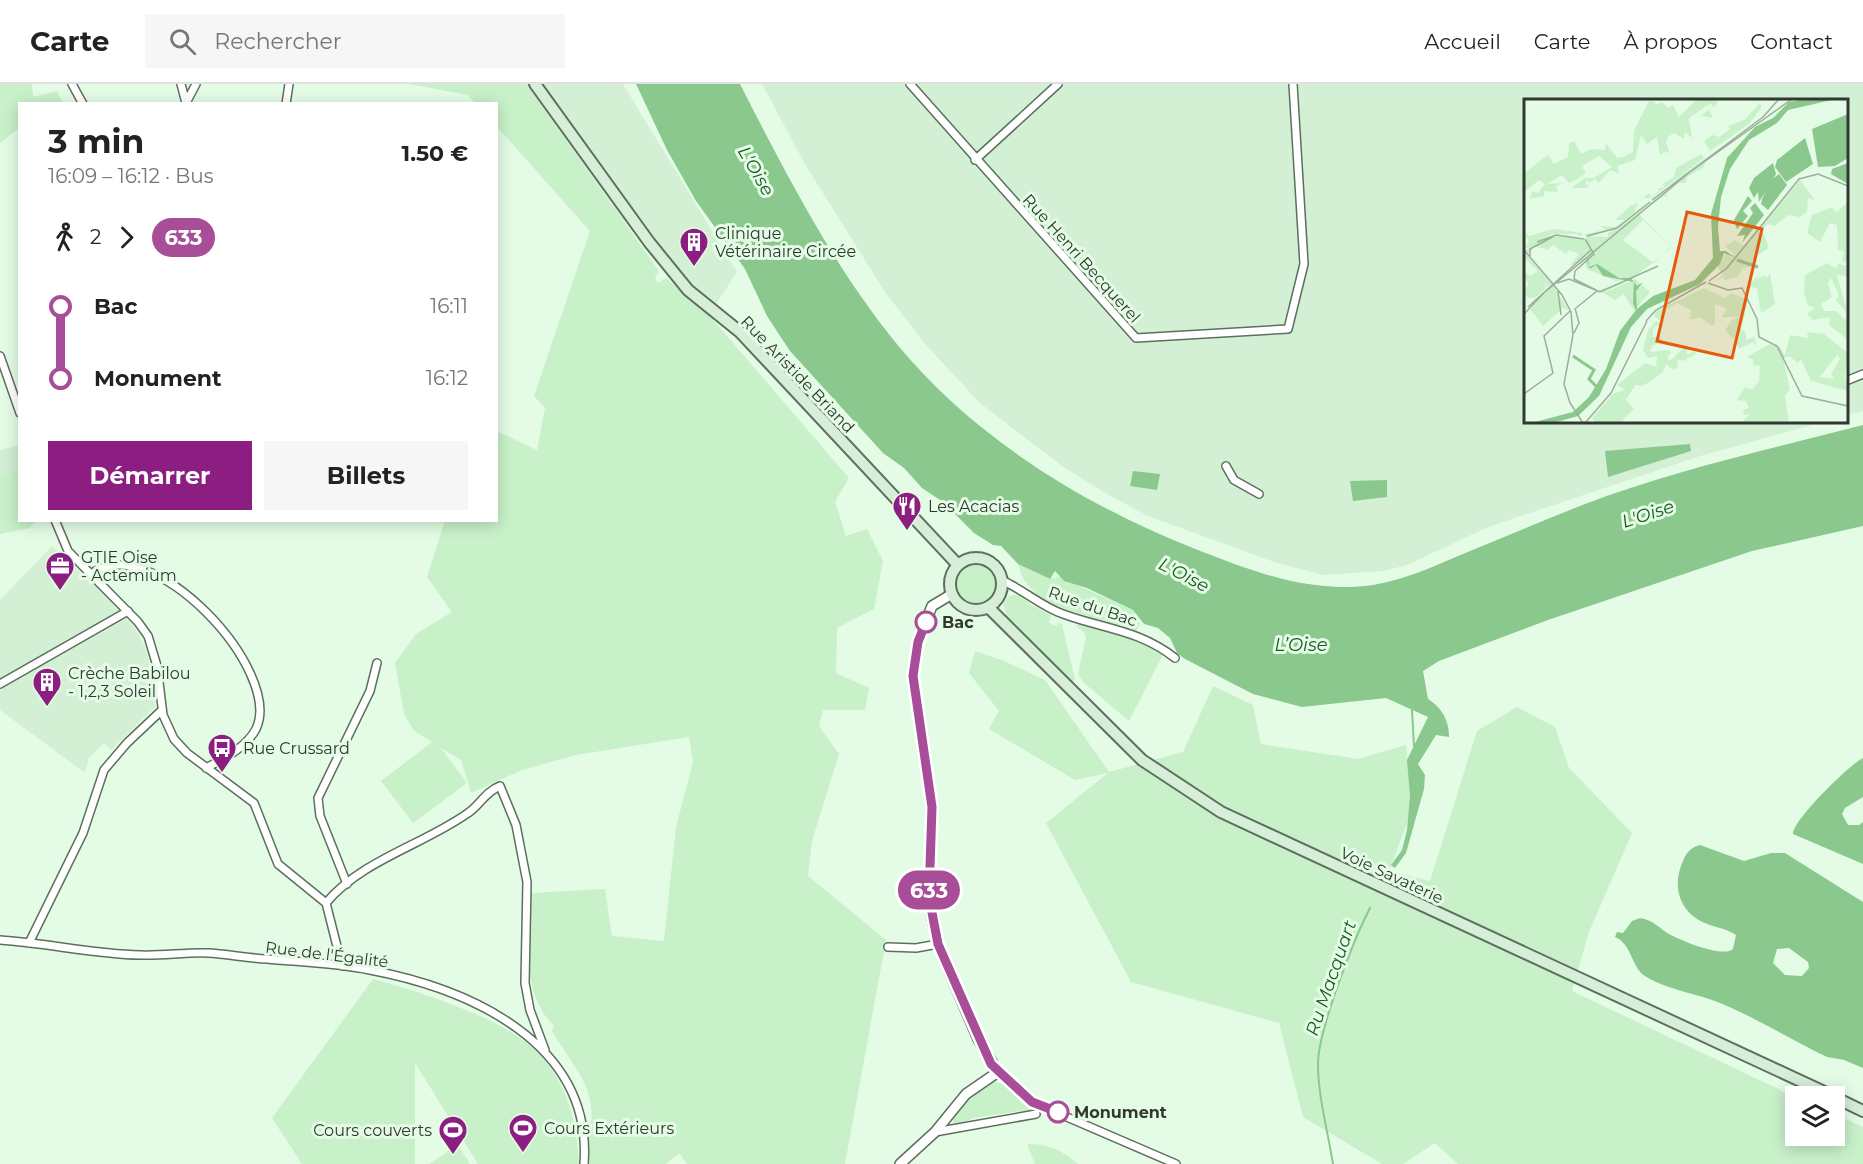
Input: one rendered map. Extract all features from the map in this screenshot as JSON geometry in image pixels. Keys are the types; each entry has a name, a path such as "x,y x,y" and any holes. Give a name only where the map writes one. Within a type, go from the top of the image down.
{"main road":[{"name":"Rue Aristide Briand","path":"535,84 649,242 688,290 740,332 958,565"},
{"path":"980,558 994,566 1001,580 999,596 988,607 971,610 963,607 952,594 950,579 958,565 964,560 980,558"},
{"name":"Voie Savaterie","path":"988,607 1142,760 1221,812 1810,1086"},
{"name":"Voie Savaterie","path":"1845,1102 1863,1111"}],"street":[{"path":"72,84 82,102"},
{"path":"181,84 186,102"},
{"path":"187,102 196,84"},
{"path":"286,102 289,84"},
{"name":"Rue Henri Becquerel","path":"910,84 975,160 1136,338 1288,329 1304,264 1293,84"},
{"path":"975,160 1058,84"},
{"path":"0,356 18,407"},
{"path":"1848,380 1863,374"},
{"path":"1227,466 1234,480 1259,494"},
{"path":"56,522 66,548 144,628 153,649 162,710 174,739 206,768 254,803 278,864 326,903 342,966"},
{"path":"91,574 107,565 136,567 153,574 191,597 219,625 235,648 259,703 259,721 255,730 243,744 206,768"},
{"name":"Rue du Bac","path":"1001,580 1021,589 1041,605 1157,643 1175,658"},
{"path":"952,594 932,606 918,642 913,676 932,807 929,897 938,944 978,1039 998,1072 1032,1102 1176,1164"},
{"path":"0,684 128,611"},
{"path":"347,885 320,816 317,802 370,691 377,663"},
{"path":"29,943 83,833 104,770 127,742 162,710"},
{"path":"326,903 374,866 468,814 490,790 500,786 516,825 527,882 525,983 530,1010 546,1052"},
{"name":"Rue de l'Égalité","path":"0,940 126,955 209,953 342,966 406,979 461,998 519,1028 546,1052 569,1087 577,1105 584,1145 584,1164"},
{"path":"888,947 916,948 938,944"},
{"path":"900,1164 936,1132 966,1094 998,1072"},
{"path":"936,1132 1036,1114"}],"shaded area":[{"path":"0,84 32,84 33,97 57,91 62,102 18,102 18,129 0,143"},
{"path":"409,84 525,84 659,271 655,278 658,283 666,278 709,315 849,478 835,502 846,536 867,529 883,561 874,609 837,628 836,673 869,688 865,710 823,710 819,726 839,754 812,841 808,876 886,940 845,1164 687,1164 679,1153 666,1164 588,1164 586,1141 591,1130 589,1097 580,1074 552,1031 554,1026 535,997 531,980 528,945 531,893 605,889 612,936 664,941 676,827 693,762 689,737 576,755 522,770 471,793 461,760 441,748 467,783 413,823 381,781 432,742 414,731 404,714 395,663 416,634 452,612 427,577 445,522 498,522 498,431 537,450 545,408 534,396 590,231 498,128 498,102 474,102 468,95"},
{"path":"524,84 623,84 737,272 709,315 622,219"},
{"path":"762,84 1863,84 1863,411 1848,415 1848,99 1524,99 1524,423 1819,423 1700,456 1488,527 1407,565 1384,571 1323,575 1274,562 1148,516 1062,466 980,403 926,345 885,292 806,166"},
{"path":"18,445 18,472 0,478 0,450"},
{"path":"18,471 18,522 34,522 30,528 0,534 0,477"},
{"path":"52,546 104,594 135,628 146,649 152,675 155,707 111,750 104,743 89,758 85,773 0,710 0,600"},
{"path":"976,564 990,570 996,584 990,598 976,604 962,598 956,584 962,570"},
{"path":"1018,564 1049,579 1051,577 1056,579 1057,576 1133,610 1140,624 1133,637 1165,651 1129,721 1083,682 1078,674 1086,637 1084,632 1076,626 1089,616 1045,600 1028,585"},
{"path":"1020,594 1031,605 1051,615 1049,623 1057,626 1058,623 1062,624 1075,680 1073,682 1007,617 1003,604 1009,596"},
{"path":"975,651 1004,661 1045,680 1109,772 1183,752 1213,686 1253,705 1261,744 1358,759 1406,745 1413,808 1389,871 1430,881 1477,731 1517,707 1555,727 1569,768 1632,833 1589,932 1572,991 1785,1092 1785,1146 1845,1146 1845,1119 1863,1127 1863,1164 1458,1164 1435,1143 1403,1164 1382,1164 1303,1117 1279,1023 1131,982 1046,823 1108,773 1075,780 989,729 999,711 969,673"},
{"path":"373,979 428,996 489,1020 532,1048 561,1084 570,1107 576,1133 579,1164 478,1164 415,1063 415,1164 302,1164 272,1118"},
{"path":"994,1082 1005,1084 1039,1108 974,1118 955,1126 952,1117 966,1100 981,1087"},
{"path":"1027,1144 1055,1149 1078,1164 1035,1164"},
{"name":"Cours couverts","path":"458,1145 470,1164 429,1164"}],"water":[{"name":"L’Oise","path":"636,84 740,84 811,218 851,282 896,343 926,377 995,438 1071,489 1152,530 1237,565 1281,578 1326,586 1349,587 1384,583 1427,569 1569,510 1619,492 1723,461 1863,425 1863,526 1752,551 1548,620 1439,661 1423,671 1428,699 1444,715 1449,737 1436,735 1418,764 1425,775 1424,789 1406,853 1395,868 1391,865 1402,850 1407,830 1410,796 1407,760 1428,717 1386,698 1302,707 1253,694 1185,659 1177,653 1170,638 1158,628 1144,624 1133,610 1087,588 1064,581 1055,571 1050,579 1018,564 1001,546 993,545 974,533 943,502 922,488 904,468 883,453 790,351 767,316 745,269 696,201 667,150"},
{"path":"1690,444 1691,451 1608,477 1605,451"},
{"path":"1133,471 1160,474 1157,490 1130,486"},
{"path":"1387,480 1387,497 1353,501 1350,481"},
{"path":"1863,758 1863,797 1845,808 1842,814 1848,825 1859,825 1863,822 1863,864 1793,834 1802,817 1823,793"},
{"path":"1700,845 1744,861 1771,853 1785,853 1863,902 1863,1068 1844,1060 1827,1057 1734,1009 1663,985 1640,972 1625,945 1615,937 1617,932 1623,933 1632,921 1640,918 1652,922 1675,937 1702,948 1720,951 1733,949 1736,935 1697,919 1686,908 1679,894 1678,878 1683,861 1692,848","holes":["1789,948 1808,962 1809,968 1802,976 1785,975 1773,963 1777,949"]}],"waterway":[{"name":"Ru Macquart","path":"1412,710 1414,746"},
{"name":"Ru Macquart","path":"1387,881 1390,876"},
{"name":"Ru Macquart","path":"1333,1164 1320,1089 1318,1064 1320,1049 1338,985 1370,908"}],"bus line":[{"name":"633","path":"926,622 918,642 913,676 932,807 929,897 938,944 991,1064 1032,1102 1058,1112"}],"place":[{"name":"Clinique Vétérinaire Circée","path":"694,268"},
{"name":"Les Acacias","path":"907,532"},
{"name":"GTIE Oise - Actemium","path":"60,592"},
{"name":"Bac","path":"926,622"},
{"name":"Crèche Babilou - 1,2,3 Soleil","path":"47,708"},
{"name":"Rue Crussard","path":"222,774"},
{"name":"Monument","path":"1058,1112"},
{"name":"Cours Extérieurs","path":"523,1154"},
{"name":"Cours couverts","path":"453,1156"}],"water label":[{"name":"L'Oise","path":"756,171"},
{"name":"L'Oise","path":"1648,514"},
{"name":"L'Oise","path":"1184,575"}]}
